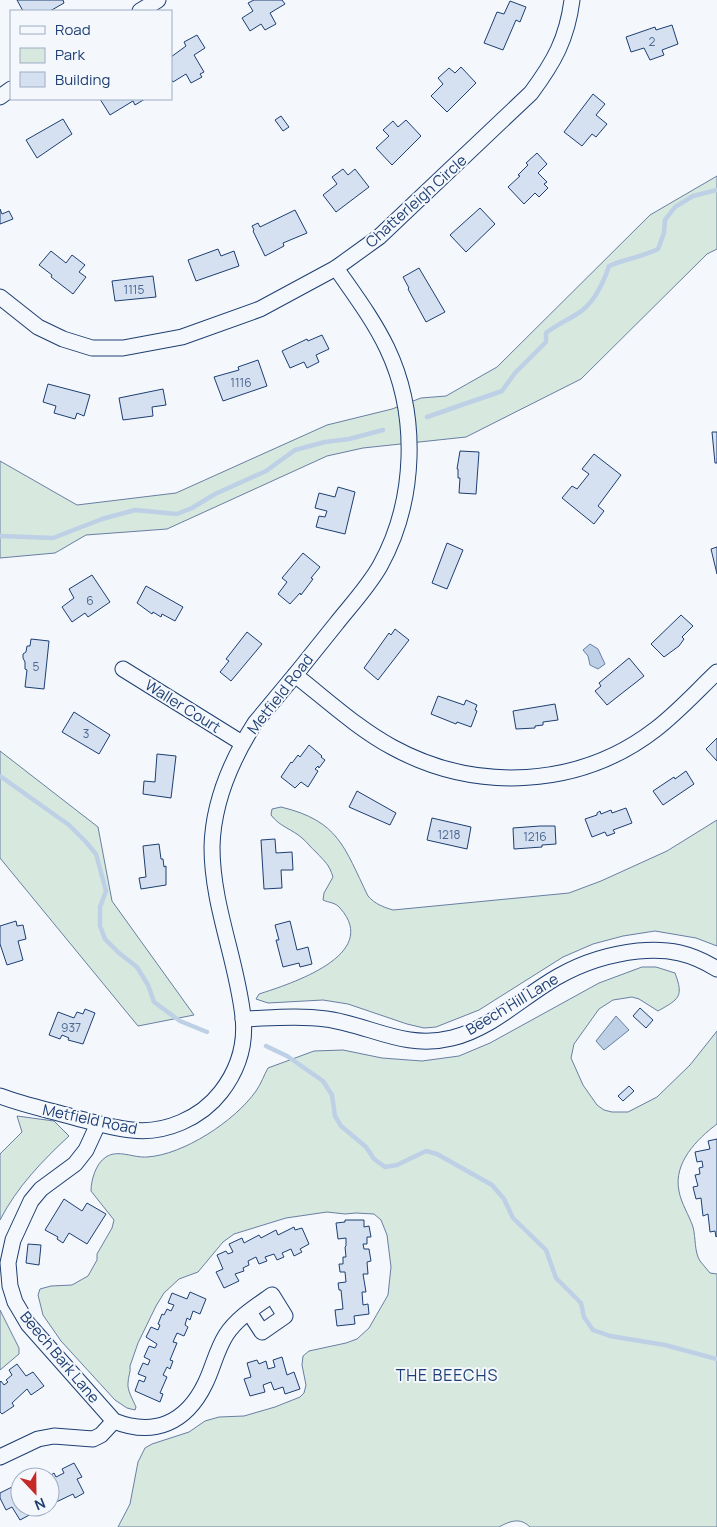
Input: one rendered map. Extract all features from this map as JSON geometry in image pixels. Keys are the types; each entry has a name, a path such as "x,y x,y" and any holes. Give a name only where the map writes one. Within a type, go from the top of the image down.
{"street":[{"path":"142,10 158,0"},
{"name":"Chatterleigh Circle","path":"0,297 38,327 63,339 92,348 123,348 182,337 260,309 336,268 386,231 531,93 548,71 560,48 566,33 572,0"},
{"name":"Metfield Road","path":"0,1096 24,1105 98,1124 132,1130 152,1130 174,1125 194,1116 214,1101 229,1082 238,1062 243,1041 241,1001 218,902 213,866 212,845 214,826 224,787 242,743 255,723 362,592 380,566 394,535 403,506 408,479 408,429 397,370 387,347 373,323 336,268"},
{"name":"Waller Court","path":"123,669 242,743"},
{"path":"295,675 365,731 418,761 475,776 526,778 573,771 610,756 656,728 717,672"},
{"name":"Beech Hill Lane","path":"243,1019 299,1016 328,1019 395,1038 426,1041 451,1038 475,1030 558,976 587,962 617,953 651,950 676,951 699,958 717,969"},
{"name":"Beech Bark Lane","path":"98,1124 86,1150 74,1164 41,1188 31,1201 13,1240 8,1263 10,1286 15,1302 28,1324 114,1420"},
{"path":"0,1457 38,1439 54,1436 93,1439 101,1435 114,1420 129,1427 145,1428 174,1422 196,1401 205,1384 218,1348 227,1334 249,1312"}],"green space":[{"path":"717,176 717,249 707,254 581,379 466,437 363,448 327,456 167,529 86,535 55,553 0,558 0,461 77,505 176,493 327,425 392,409 421,398 446,396 497,367 650,215"},
{"path":"0,751 98,827 112,901 194,1015 138,1026 0,858"},
{"path":"281,807 316,820 328,828 345,850 368,896 379,905 393,910 569,893 601,881 667,851 717,820 717,946 696,938 655,931 623,936 593,944 563,957 479,1010 436,1027 424,1028 407,1024 348,1004 323,1000 268,1003 256,999 259,994 309,975 327,965 341,953 349,940 350,925 338,906 323,900 324,893 333,877 330,869 304,840 271,815 272,809"},
{"path":"642,967 656,967 675,973 679,987 678,997 658,1011 639,999 632,997 613,1000 599,1009 574,1044 571,1058 583,1085 597,1105 604,1110 612,1112 628,1112 657,1097 690,1065 717,1031 717,1124 688,1153 683,1161 678,1181 680,1195 693,1227 698,1257 710,1273 717,1274 717,1527 530,1527 522,1522 515,1521 499,1527 118,1527 130,1504 138,1462 145,1448 189,1432 205,1421 219,1417 244,1416 300,1397 304,1393 306,1385 302,1365 303,1356 309,1351 357,1339 369,1328 388,1295 391,1267 387,1235 381,1220 374,1214 327,1212 286,1218 234,1234 223,1242 198,1272 179,1279 164,1293 156,1306 138,1343 130,1366 128,1386 136,1407 135,1410 127,1408 115,1400 61,1341 43,1315 38,1295 40,1289 51,1286 72,1285 88,1276 97,1260 97,1254 112,1228 114,1220 91,1191 92,1182 99,1163 111,1155 126,1154 147,1157 161,1155 192,1143 222,1125 235,1114 258,1088 268,1068 314,1051 343,1050 382,1058 422,1061 459,1056 490,1043 599,983"},
{"path":"17,1116 54,1121 69,1136 31,1175 14,1196 0,1220 0,1154 22,1132"},
{"path":"0,1310 19,1348 19,1354 0,1370"}],"water":[{"path":"590,644 598,649 605,664 598,669 590,665 588,656 583,650"},
{"path":"616,1016 629,1030 604,1050 596,1041"}],"building":[{"path":"17,0 63,0 64,3 52,10 22,10"},
{"path":"254,0 282,0 285,4 270,13 276,24 265,30 261,24 250,31 242,18 253,11 248,3"},
{"path":"510,1 526,7 520,22 516,20 503,50 484,43 497,12 504,14"},
{"path":"672,25 678,44 662,50 664,55 650,60 644,48 631,52 626,37 655,27 656,30"},
{"path":"197,35 205,48 194,55 204,72 200,74 202,77 191,83 186,74 173,82 172,80 172,56 186,46 184,42"},
{"path":"461,67 476,83 447,112 431,96 443,84 438,78 449,68 455,73"},
{"path":"593,94 605,104 596,115 607,124 596,137 592,134 582,146 564,132"},
{"path":"101,100 143,100 135,105 133,101 110,115"},
{"path":"281,116 289,127 283,131 275,120"},
{"path":"63,119 72,134 37,158 26,140"},
{"path":"406,120 421,136 392,165 376,148 389,136 383,130 393,121 398,127"},
{"path":"537,153 547,164 538,173 547,182 544,184 548,188 539,197 535,193 524,204 508,187 520,176 518,175 528,165 526,163"},
{"path":"343,169 348,175 355,169 369,187 336,212 323,195 337,184 332,177"},
{"path":"480,208 495,224 466,252 450,235"},
{"path":"0,209 2,214 9,211 13,219 0,224"},
{"path":"295,210 307,233 283,243 284,246 265,256 252,226 258,223 260,227"},
{"path":"218,249 221,256 234,251 239,266 196,281 188,260"},
{"path":"51,251 66,263 72,255 85,265 79,272 86,277 73,294 39,265"},
{"path":"419,268 445,312 426,322 403,277"},
{"path":"153,276 156,297 115,301 112,281"},
{"path":"322,335 329,349 316,355 319,362 307,368 304,362 290,368 282,351 307,339 308,341"},
{"path":"258,360 267,386 223,401 214,377 239,370 238,367"},
{"path":"48,384 90,395 84,416 77,413 75,419 54,413 56,406 43,402"},
{"path":"163,389 166,405 152,407 153,416 123,420 119,398"},
{"path":"712,432 717,432 717,463 715,463"},
{"path":"460,451 479,452 476,494 459,493 460,478 458,478 457,469"},
{"path":"594,454 621,475 598,506 604,511 594,524 562,498 572,486 577,489 589,474 582,469"},
{"path":"338,487 355,492 345,534 316,527 319,516 325,517 327,511 315,508 319,493 335,497"},
{"path":"447,543 463,550 447,589 432,583"},
{"path":"717,547 717,574 711,549"},
{"path":"303,553 320,567 301,595 300,593 290,604 278,594 287,582 282,578"},
{"path":"92,575 110,602 88,617 85,613 72,622 62,607 74,598 69,589"},
{"path":"146,586 183,607 175,621 162,614 161,617 153,612 152,614 137,603"},
{"path":"681,615 693,626 682,637 684,639 679,646 664,657 651,644"},
{"path":"395,629 409,640 378,680 364,668 389,633 391,635"},
{"path":"247,632 262,644 231,681 220,672 229,661 226,659"},
{"path":"31,639 49,641 44,689 25,687 27,670 25,669 23,654 26,652 27,646 30,646"},
{"path":"629,658 644,676 607,705 595,691 601,686 599,683"},
{"path":"438,696 464,705 466,700 477,705 475,710 477,711 471,727 457,722 456,724 431,714"},
{"path":"555,704 558,720 543,722 543,725 535,726 535,728 516,729 513,711"},
{"path":"74,712 110,735 99,754 62,732"},
{"path":"717,738 717,761 706,749"},
{"path":"309,745 325,760 319,768 318,766 315,769 318,771 308,787 301,782 295,788 281,777 291,762 298,755 300,757"},
{"path":"157,754 176,756 171,798 143,794 144,781 155,782"},
{"path":"686,771 694,784 663,805 653,791"},
{"path":"357,791 396,813 390,825 349,807"},
{"path":"626,808 632,823 613,830 615,833 607,836 605,832 592,837 585,819 597,815 600,811 601,814 611,810 612,813"},
{"path":"432,818 471,827 467,849 427,840"},
{"path":"555,826 556,844 514,849 513,828"},
{"path":"275,839 276,853 292,852 293,870 281,870 282,888 264,889 261,840"},
{"path":"159,844 161,859 163,859 164,867 166,866 166,885 141,889 139,878 146,877 143,846"},
{"path":"16,921 17,926 23,925 26,939 18,941 23,960 7,965 0,944 0,926"},
{"path":"290,921 297,950 308,947 312,964 300,967 299,963 283,967 276,940 279,940 275,925"},
{"path":"640,1008 653,1020 646,1028 633,1016"},
{"path":"85,1009 95,1013 83,1044 68,1040 69,1038 62,1035 60,1039 49,1035 58,1012 74,1018 77,1012 83,1014"},
{"path":"629,1086 634,1091 623,1101 618,1096"},
{"path":"717,1139 716,1237 715,1231 710,1232 708,1214 703,1216 701,1198 696,1199 693,1187 698,1186 695,1175 700,1174 699,1168 703,1167 702,1161 697,1162 695,1152 710,1149 708,1141"},
{"path":"64,1199 82,1211 87,1203 106,1214 87,1244 69,1233 63,1243 57,1239 58,1237 45,1230"},
{"path":"345,1220 364,1220 364,1227 369,1226 371,1237 367,1237 367,1244 363,1244 364,1249 369,1249 371,1261 367,1262 368,1274 363,1274 366,1292 362,1292 363,1305 368,1304 369,1314 354,1316 355,1324 337,1326 335,1310 343,1309 341,1290 339,1290 338,1283 346,1282 345,1272 340,1272 339,1264 343,1264 343,1257 346,1257 346,1238 338,1239 336,1223 345,1222"},
{"path":"294,1227 295,1230 302,1228 309,1244 300,1249 302,1252 294,1256 291,1249 282,1253 284,1257 277,1260 274,1254 265,1257 267,1261 259,1264 256,1257 248,1261 249,1265 243,1268 244,1271 235,1274 239,1281 224,1288 216,1272 223,1269 217,1255 226,1251 228,1254 233,1252 229,1244 242,1238 244,1243 259,1235 261,1238 276,1230 278,1235"},
{"path":"28,1244 41,1245 39,1265 26,1263"},
{"path":"190,1292 206,1299 200,1314 193,1311 190,1320 187,1318 185,1325 188,1327 184,1336 177,1333 173,1342 177,1343 170,1360 173,1361 170,1369 167,1367 163,1375 167,1377 160,1393 163,1394 160,1402 135,1391 139,1380 144,1382 146,1377 138,1374 143,1363 148,1365 150,1360 144,1357 149,1346 155,1348 157,1344 146,1337 151,1327 158,1330 162,1314 164,1315 167,1309 171,1311 174,1305 168,1303 172,1293 187,1299"},
{"path":"282,1357 287,1375 294,1372 300,1389 285,1394 283,1387 274,1390 271,1382 263,1385 265,1392 250,1396 244,1379 251,1377 247,1363 257,1360 259,1364 266,1361 268,1369 275,1367 273,1360"},
{"path":"17,1364 26,1376 33,1372 44,1386 31,1395 27,1389 12,1403 14,1406 2,1414 0,1412 0,1382 4,1385 8,1382 6,1380 12,1375 9,1370"},
{"path":"74,1463 82,1477 77,1479 84,1493 75,1498 73,1494 60,1500 60,1475 64,1473 62,1469"},
{"path":"10,1488 10,1508 6,1510 0,1498 0,1493"}],"waterway":[{"path":"427,417 502,391 515,373 546,342 546,333 588,305 601,286 609,266 658,249 664,233 665,220 675,207 693,196 717,190"},
{"path":"0,536 53,538 102,519 135,510 177,514 266,471 295,450 383,430"},
{"path":"0,776 69,825 96,854 106,891 100,907 100,926 105,939 137,967 148,985 154,1002 180,1021 207,1032"},
{"path":"266,1046 287,1056 323,1081 332,1095 335,1116 341,1126 366,1147 374,1159 385,1167 397,1165 426,1151 437,1154 492,1185 504,1199 513,1218 546,1250 556,1278 581,1303 584,1317 593,1330 610,1336 665,1345 717,1359"}],"district":[{"name":"THE BEECHS","path":"447,1375"}]}
